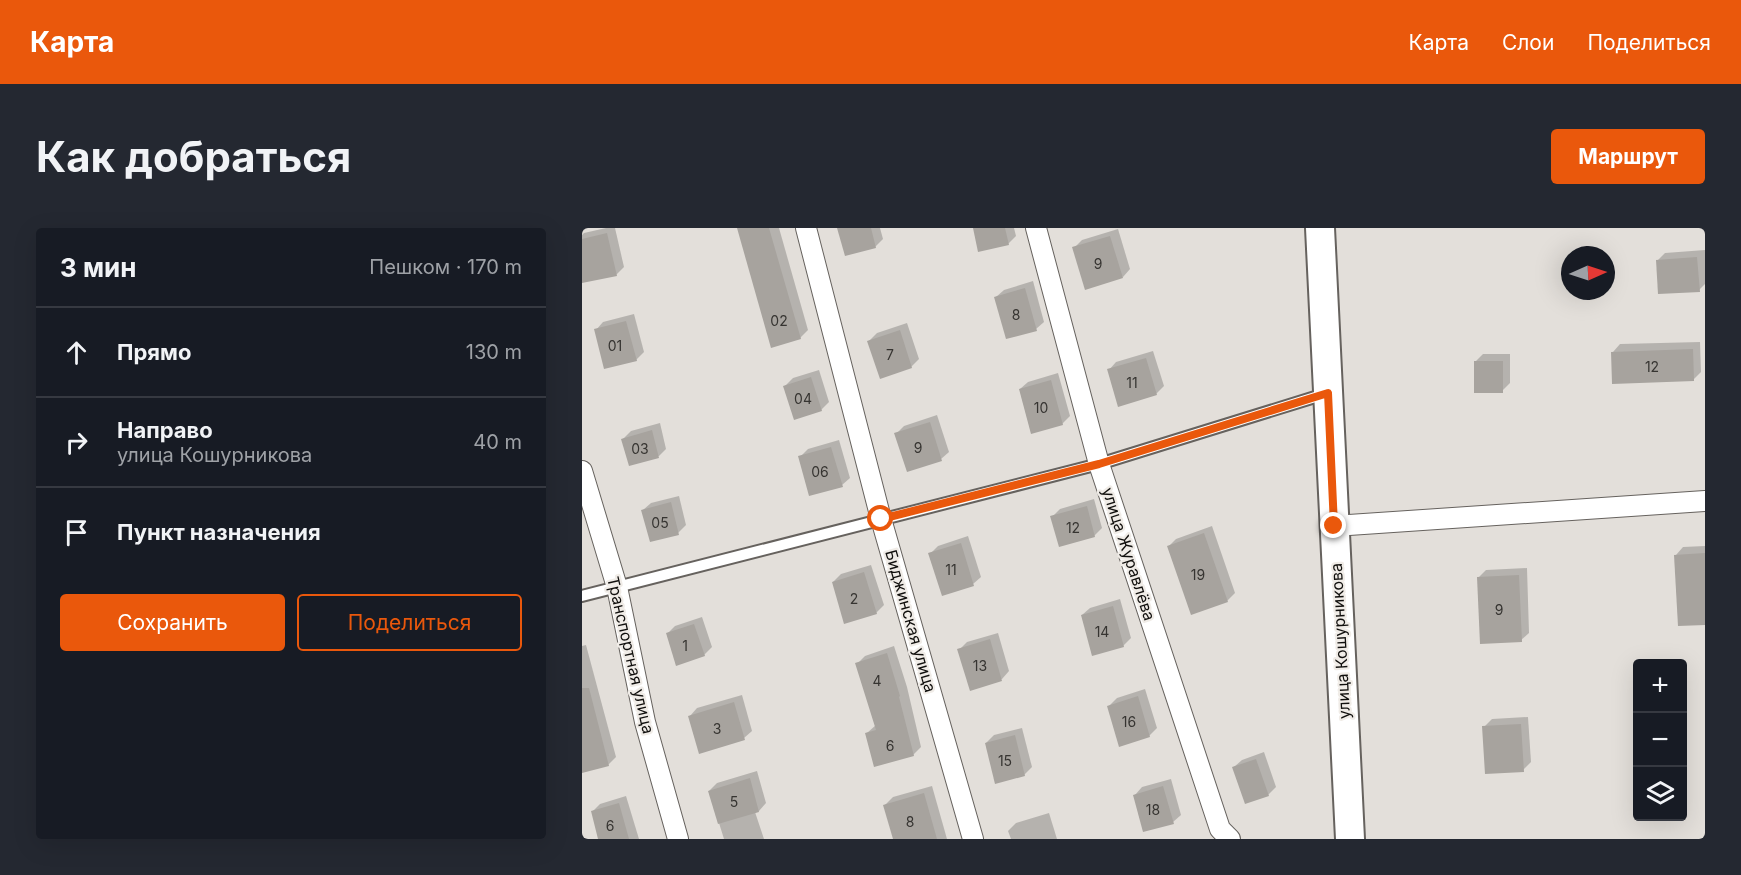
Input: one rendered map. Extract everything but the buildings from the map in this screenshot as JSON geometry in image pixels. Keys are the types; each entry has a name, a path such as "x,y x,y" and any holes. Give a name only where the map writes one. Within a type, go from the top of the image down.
{"main road":[{"name":"улица Кошурникова","path":"1320,228 1350,839"}],"street":[{"name":"Биджинская улица","path":"806,228 881,519 973,839"},
{"name":"улица Журавлёва","path":"1036,228 1099,464 1220,829 1230,839"},
{"name":"Транспортная улица","path":"582,471 617,587 645,722 678,839"},
{"path":"1334,526 1705,501"}],"lane":[{"path":"582,596 1099,464 1328,393"}],"route":[{"path":"881,519 1099,464 1328,393 1334,526"}]}
